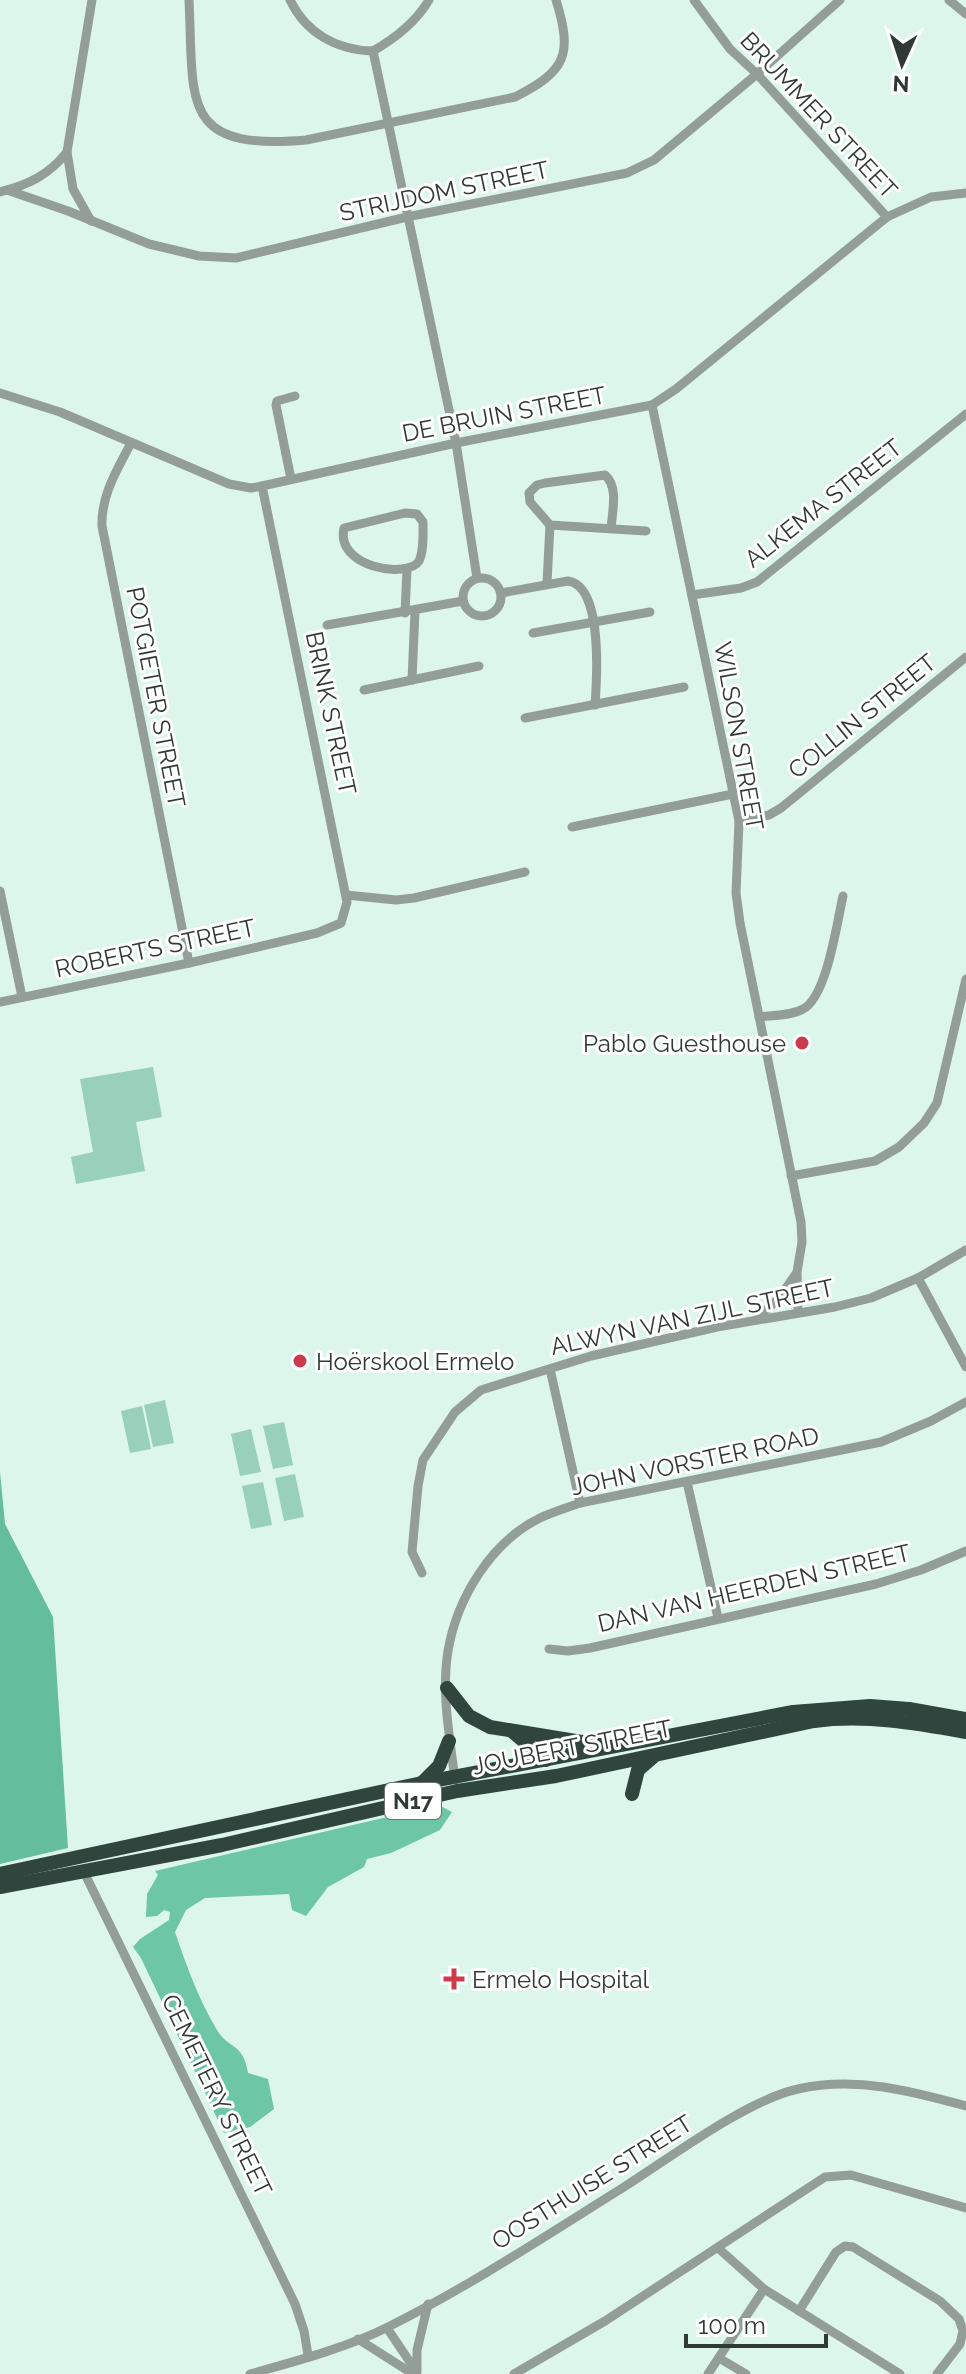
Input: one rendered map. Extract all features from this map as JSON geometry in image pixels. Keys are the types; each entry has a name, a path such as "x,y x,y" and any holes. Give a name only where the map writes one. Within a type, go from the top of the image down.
{"highway":[{"path":"447,1688 476,1721 513,1732 609,1746"},
{"name":"JOUBERT STREET","path":"0,1887 222,1845 546,1760 793,1712 848,1706 909,1709 966,1719"},
{"name":"JOUBERT STREET","path":"0,1874 422,1783 456,1784 556,1776 827,1719 891,1720 966,1732"},
{"path":"513,1732 546,1760"},
{"path":"422,1783 439,1766 449,1741"},
{"path":"632,1794 638,1770 657,1755"}],"street":[{"path":"91,221 73,189 67,152 92,0"},
{"path":"189,0 193,85 197,103 212,128 233,139 275,142 306,140 515,97 546,80 559,66 565,53 565,36 556,0"},
{"path":"290,0 301,20 318,35 359,51 373,51 398,34 420,14 429,0"},
{"name":"BRUMMER STREET","path":"694,0 716,33 887,217"},
{"name":"STRIJDOM STREET","path":"4,191 179,253 236,258 407,217 609,177 641,168 757,74 840,0"},
{"path":"949,0 966,14"},
{"path":"373,51 456,443 477,578"},
{"path":"4,191 41,177 67,152"},
{"name":"DE BRUIN STREET","path":"0,393 47,407 229,484 251,488 262,486 456,443 652,405 676,389 887,217 931,197 966,193"},
{"path":"291,479 276,405 277,401 295,396"},
{"name":"WILSON STREET","path":"652,405 739,821 738,910 802,1232 797,1272 798,1312"},
{"name":"ALKEMA STREET","path":"692,595 741,588 757,582 966,414"},
{"name":"POTGIETER STREET","path":"131,443 104,500 102,526 189,963"},
{"path":"547,583 550,525 530,502 532,489 545,483 598,474 608,476 613,484 611,529"},
{"name":"BRINK STREET","path":"262,486 346,895"},
{"path":"405,513 417,514 423,522 422,551 418,563 407,569 371,566 360,561 345,548 342,538 344,528 405,513"},
{"path":"550,525 646,531"},
{"path":"407,569 412,680"},
{"path":"477,578 494,581 501,593 500,606 492,614 472,614 463,601 466,585 477,578"},
{"path":"501,593 547,583 576,582 584,589 593,622 598,667 595,705"},
{"path":"327,625 463,601"},
{"path":"533,633 650,612"},
{"name":"COLLIN STREET","path":"739,821 769,815 781,808 966,657"},
{"path":"364,690 479,666"},
{"path":"525,718 684,687"},
{"path":"572,827 733,794"},
{"path":"346,895 396,900 414,898 525,872"},
{"path":"0,891 22,997"},
{"name":"ROBERTS STREET","path":"0,1002 317,933 341,923 347,908 346,895"},
{"path":"759,1017 796,1012 812,1003 823,977 843,896"},
{"path":"791,1176 875,1161 899,1147 924,1123 937,1103 966,979"},
{"name":"ALWYN VAN ZIJL STREET","path":"422,1573 412,1552 418,1486 427,1451 455,1412 472,1395 494,1384 591,1356 871,1298 918,1278 966,1250"},
{"path":"756,1320 779,1298 797,1272"},
{"path":"918,1278 966,1367"},
{"path":"550,1369 580,1503"},
{"name":"JOHN VORSTER ROAD","path":"456,1784 449,1741 448,1650 471,1587 481,1571 515,1534 538,1519 580,1503 881,1442 966,1402"},
{"path":"687,1482 718,1618"},
{"name":"DAN VAN HEERDEN STREET","path":"549,1649 578,1650 876,1584 966,1551"},
{"name":"CEMETERY STREET","path":"79,1857 295,2304 308,2355"},
{"name":"OOSTHUISE STREET","path":"250,2374 387,2328 514,2255 738,2115 778,2095 813,2086 864,2084 899,2089 966,2106"},
{"path":"514,2374 605,2321 819,2180 834,2175 871,2180 966,2208"},
{"path":"799,2311 836,2252 845,2246 853,2247 940,2301 959,2319 963,2331 960,2344 937,2374"},
{"path":"718,2248 764,2289 900,2374"},
{"path":"708,2374 764,2289"},
{"path":"416,2373 418,2341 428,2304"},
{"path":"387,2328 416,2373"},
{"path":"358,2339 416,2373"},
{"path":"719,2358 746,2374"}],"shaded area":[{"path":"153,1067 162,1117 136,1122 145,1171 76,1184 71,1157 93,1152 80,1079"},
{"path":"165,1400 174,1443 153,1447 144,1405"},
{"path":"142,1406 151,1449 130,1453 121,1411"},
{"path":"284,1422 293,1465 273,1469 263,1426"},
{"path":"251,1429 261,1472 240,1476 231,1434"},
{"path":"0,1472 5,1524 53,1617 68,1848 0,1864"},
{"path":"295,1474 304,1517 284,1521 275,1478"},
{"path":"263,1482 272,1525 251,1529 242,1486"},
{"path":"439,1805 452,1812 440,1830 391,1853 367,1859 364,1867 328,1887 306,1916 292,1910 289,1894 205,1898 186,1910 175,1932 199,1995 217,2030 243,2056 248,2073 268,2079 274,2109 250,2127 224,2133 133,1947 169,1920 170,1912 164,1910 157,1916 146,1917 147,1894 158,1875 155,1871"}],"place":[{"name":"Pablo Guesthouse","path":"802,1043"},
{"name":"Hoërskool Ermelo","path":"300,1361"},
{"name":"Ermelo Hospital","path":"454,1979"}]}
